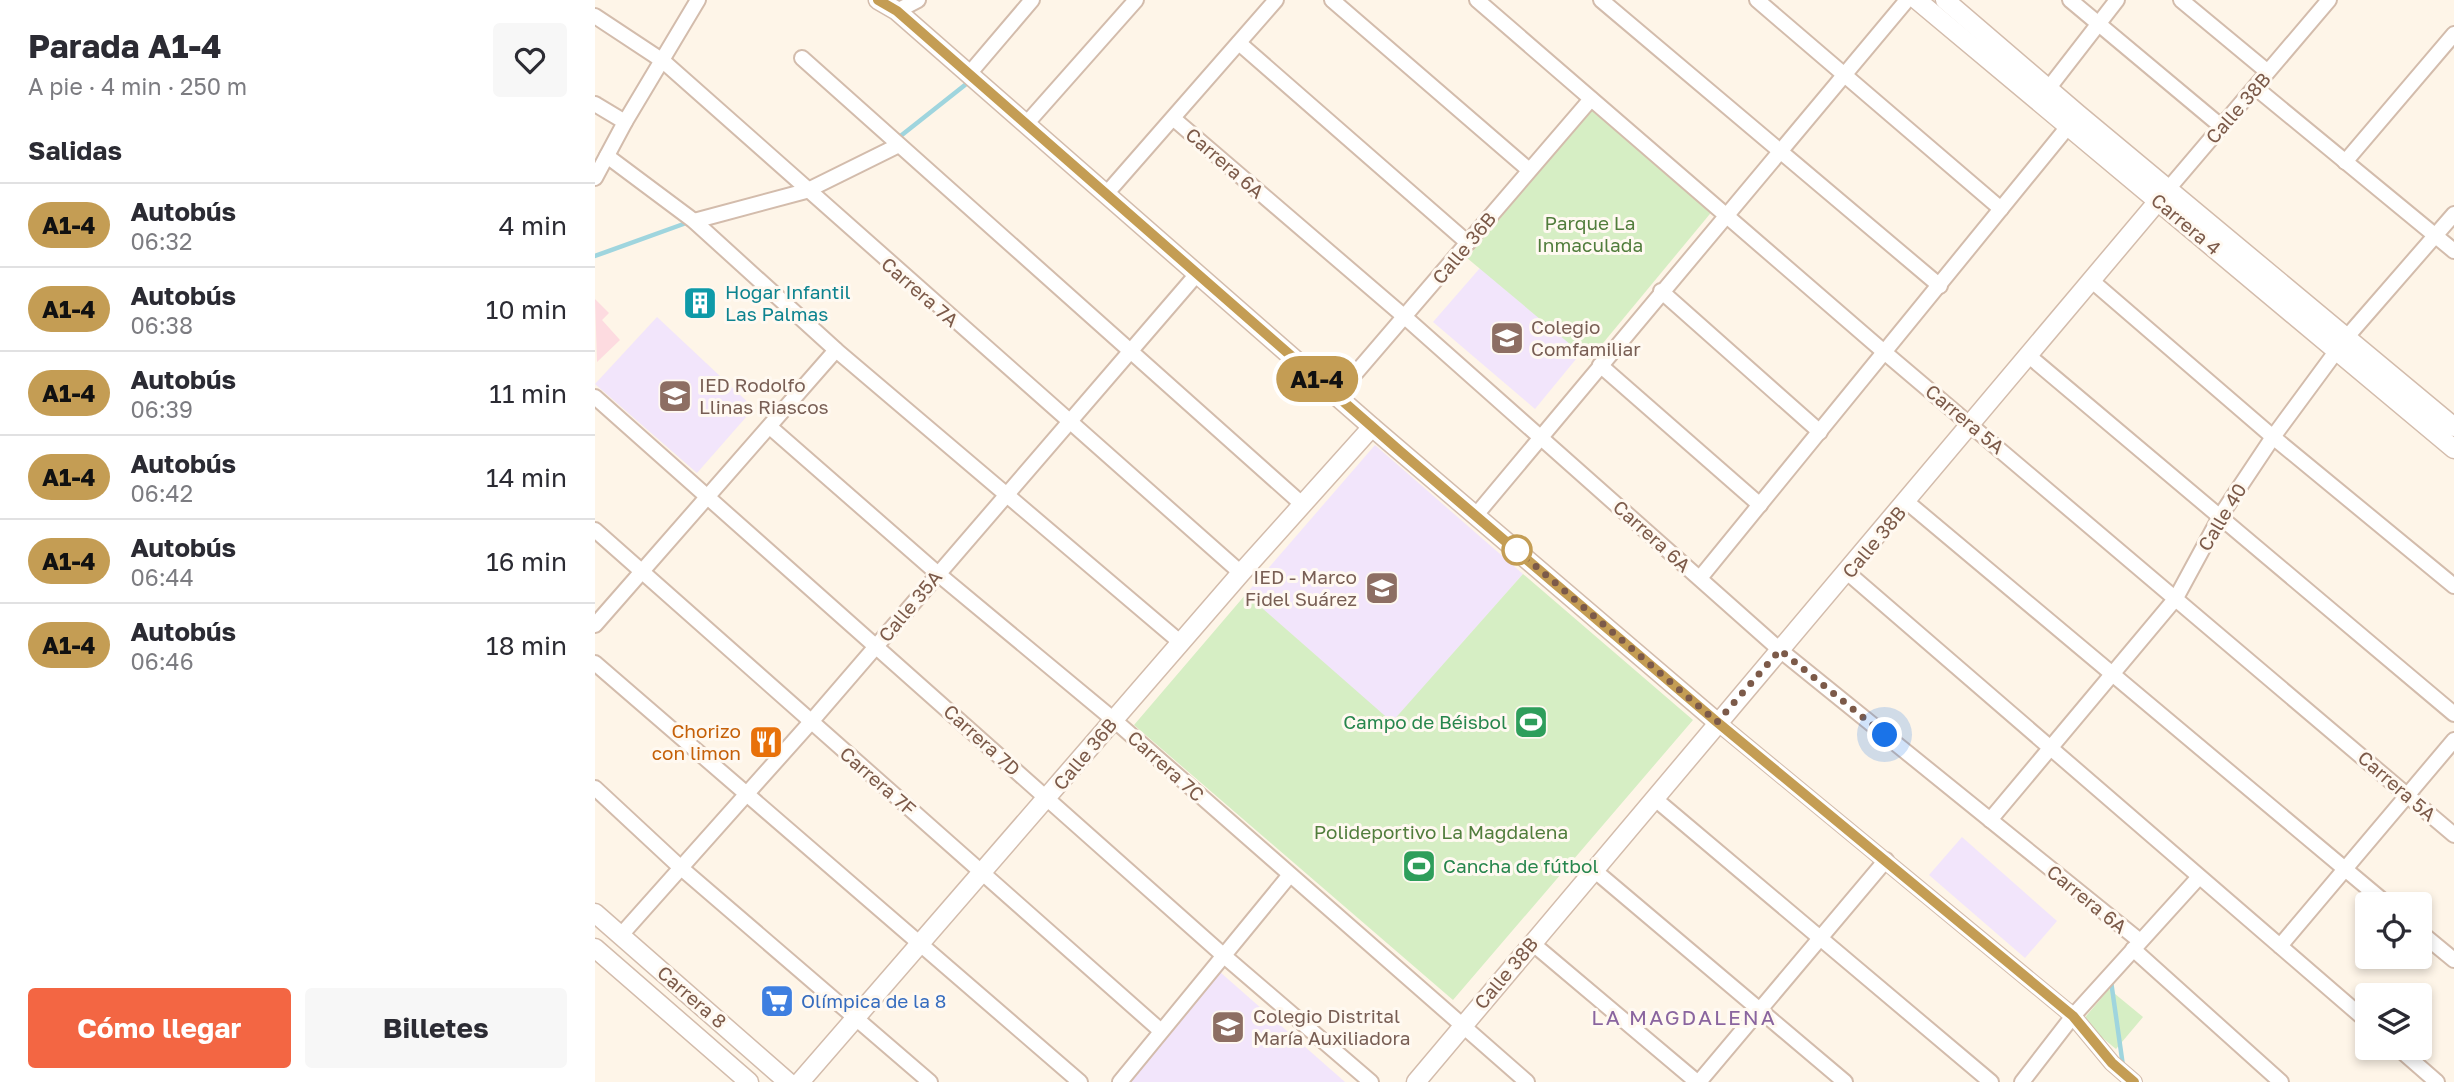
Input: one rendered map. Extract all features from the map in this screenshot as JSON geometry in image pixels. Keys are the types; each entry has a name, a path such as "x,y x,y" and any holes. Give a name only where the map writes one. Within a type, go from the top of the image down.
{"street":[{"path":"595,178 698,0"},
{"path":"878,0 897,11 1336,396 1717,722 2073,1016 2112,1063 2134,1082"},
{"path":"897,11 918,0"},
{"path":"969,74 1032,0"},
{"path":"1027,123 1136,0"},
{"path":"1107,193 1276,0"},
{"path":"1332,0 1529,170"},
{"name":"Carrera 5A","path":"1477,0 1883,351 2454,835"},
{"path":"1601,0 1940,286"},
{"path":"1757,0 2001,209"},
{"path":"1476,515 1725,213 1846,75 1907,0"},
{"name":"Carrera 4","path":"1917,0 2164,195 2452,436"},
{"name":"Carrera 4","path":"1945,0 2048,89 2073,121"},
{"path":"2070,0 2216,122"},
{"path":"2048,89 2117,0"},
{"path":"2181,0 2263,68"},
{"name":"Calle 38B","path":"1416,1082 1717,722 1848,573 2329,0"},
{"name":"Carrera 7A","path":"595,16 663,61 806,191 1241,573"},
{"path":"2345,162 2454,34"},
{"path":"1238,43 1468,243"},
{"path":"802,58 897,146 1303,505"},
{"path":"2256,88 2454,251"},
{"name":"Calle 36B","path":"1336,396 1406,318 1591,99"},
{"path":"595,104 625,122"},
{"name":"Carrera 6A","path":"1174,119 1406,318 1780,650 1990,820 2136,945 2281,1082"},
{"path":"1699,578 2073,121"},
{"path":"694,221 806,191 897,146"},
{"path":"607,156 694,221 836,351 1005,497 1180,642"},
{"name":"Calle 40","path":"1990,820 2176,598 2221,515 2273,437 2341,345 2454,214"},
{"name":"Calle 35A","path":"621,935 810,723 1197,274"},
{"path":"2092,281 2273,437 2454,586"},
{"path":"1661,291 1820,432"},
{"path":"595,625 836,351"},
{"path":"2029,356 2454,714"},
{"path":"1600,365 1760,505"},
{"name":"Carrera 7D","path":"595,397 709,495 1223,955 1371,1082"},
{"name":"Carrera 7C","path":"770,426 937,573 1114,720 1527,1082"},
{"name":"Calle 36B","path":"800,1082 854,1016 1047,799 1180,642 1372,427"},
{"path":"1907,502 2373,892"},
{"name":"Carrera 7F","path":"595,530 1161,1031"},
{"path":"1848,573 2355,1011"},
{"path":"595,663 745,796 1080,1082"},
{"path":"2280,946 2454,740"},
{"path":"595,788 680,867 930,1082"},
{"path":"1654,798 1991,1082"},
{"path":"1532,943 1698,1082 1886,860"},
{"path":"1594,870 1845,1082"},
{"path":"1120,1082 1289,876"},
{"path":"2022,1082 2073,1016 2199,877"},
{"name":"Carrera 8","path":"595,913 788,1082"},
{"path":"2432,942 2454,960"},
{"name":"Carrera 8","path":"595,948 749,1082"},
{"path":"2412,1060 2437,1082"}],"shaded area":[{"name":"Colegio Comfamiliar","path":"1480,268 1581,353 1535,409 1433,322"},
{"path":"595,299 609,313 602,320 620,340 597,362"},
{"name":"IED Rodolfo Llinas Riascos","path":"657,317 754,408 697,473 595,384"},
{"name":"IED - Marco Fidel Suárez","path":"1375,445 1523,574 1392,723 1246,594"},
{"path":"1962,837 2057,921 2025,958 1929,875"},
{"name":"Colegio Distrital María Auxiliadora","path":"1220,972 1345,1082 1127,1082"}],"green space":[{"name":"Parque La Inmaculada","path":"1592,107 1714,209 1589,360 1467,258"},
{"name":"Polideportivo La Magdalena","path":"1523,574 1693,720 1453,1000 1134,725 1246,594 1392,722"},
{"path":"2109,989 2143,1017 2116,1049 2082,1021"}],"waterway":[{"path":"898,138 970,81"},
{"path":"595,256 689,222"},
{"path":"2111,981 2123,1066"}],"bus line":[{"name":"A1-4","path":"878,0 897,11 1372,427 1717,722 2073,1016 2112,1063 2134,1082"}],"place":[{"name":"Hogar Infantil Las Palmas","path":"700,303"},
{"name":"Colegio Comfamiliar","path":"1507,338"},
{"name":"IED Rodolfo Llinas Riascos","path":"675,396"},
{"name":"IED - Marco Fidel Suárez","path":"1382,588"},
{"name":"Campo de Béisbol","path":"1531,722"},
{"name":"Chorizo con limon","path":"766,742"},
{"name":"Cancha de fútbol","path":"1419,866"},
{"name":"Olímpica de la 8","path":"777,1001"},
{"name":"Colegio Distrital María Auxiliadora","path":"1228,1027"}],"district":[{"name":"LA MAGDALENA","path":"1684,1018"}],"route":[{"path":"1517,550 1717,722 1780,650 1885,735"}]}
